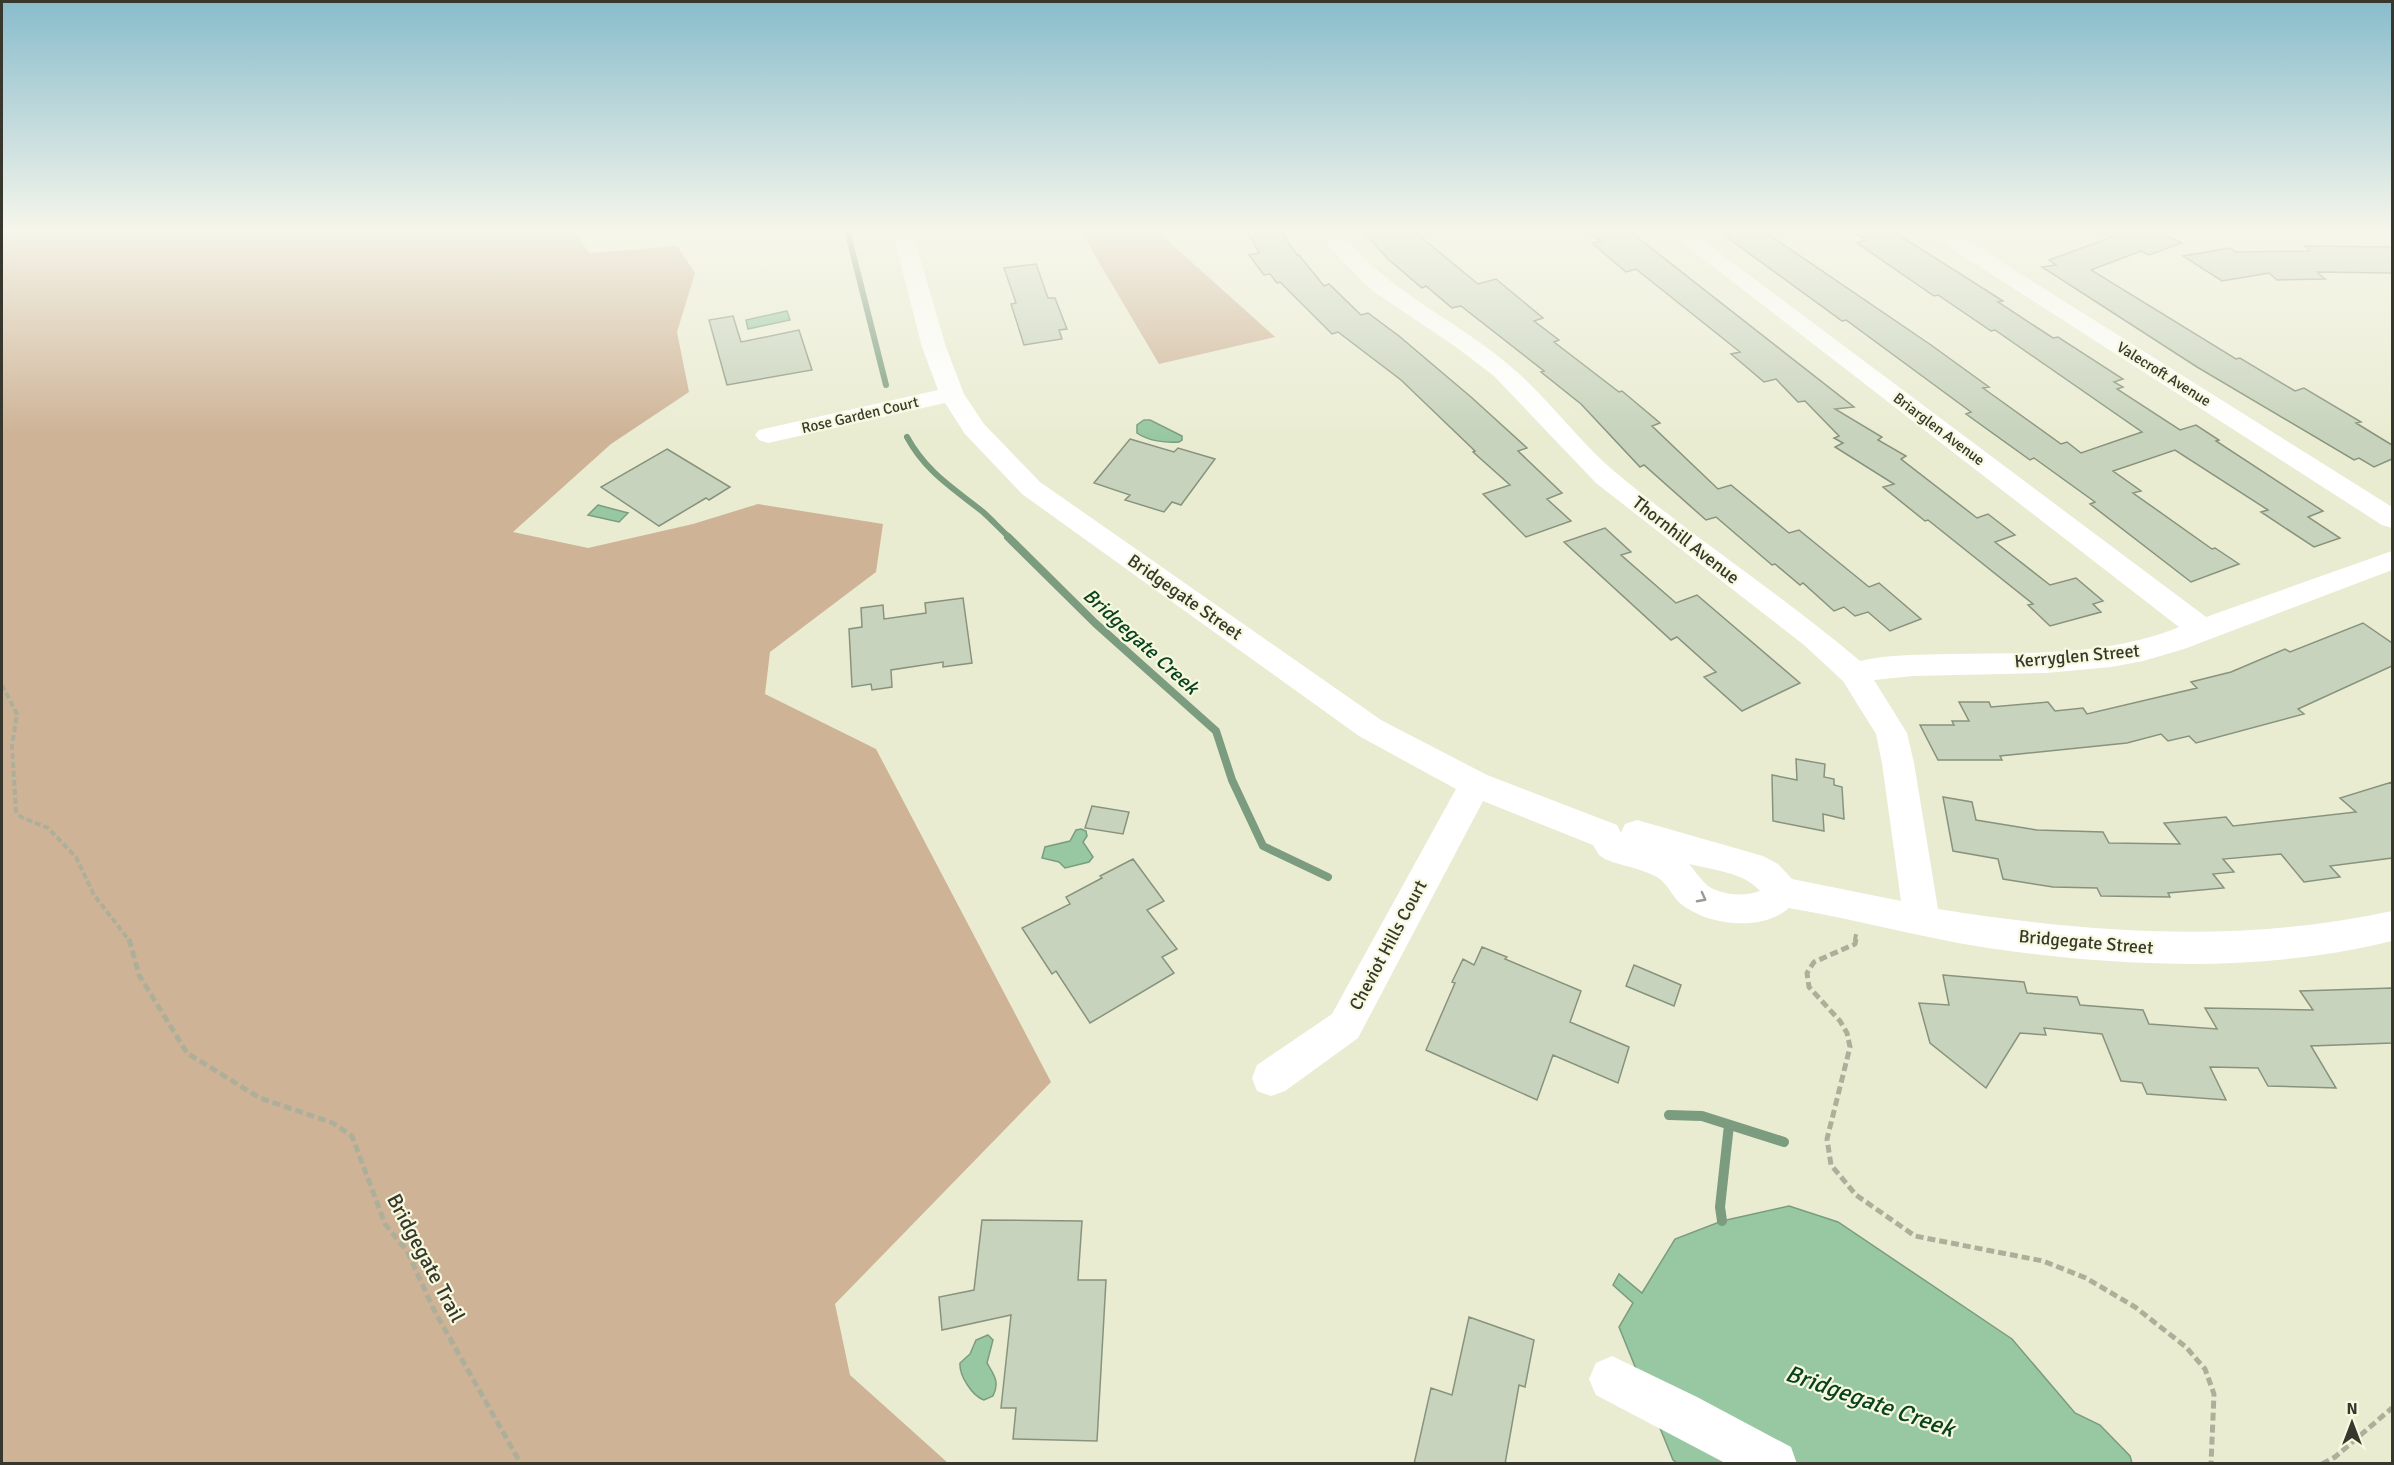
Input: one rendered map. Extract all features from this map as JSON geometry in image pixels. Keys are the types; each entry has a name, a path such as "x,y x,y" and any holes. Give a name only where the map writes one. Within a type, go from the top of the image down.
{"street":[{"name":"Bridgegate Street","path":"921,298 934,347 952,394 974,429 1031,488 1370,728 1474,784 1605,835 1612,846 1680,859 1750,866 1766,874 1782,892 1856,905 1922,921 2017,937 2158,948 2255,947 2339,938 2392,926"},
{"name":"Thornhill Avenue","path":"1397,298 1485,357 1513,381 1580,454 1605,477 1814,638 1854,673 1891,734 1898,762 1922,921"},
{"name":"Briarglen Avenue","path":"1766,298 2202,630"},
{"name":"Valecroft Avenue","path":"2044,298 2392,519"},
{"name":"Rose Garden Court","path":"768,435 952,394"},
{"name":"Kerryglen Street","path":"1854,673 1906,664 2066,660 2121,655 2175,643 2202,630 2392,560"},
{"name":"Cheviot Hills Court","path":"1271,1078 1345,1026 1474,784"},
{"name":"Bridgegate Street","path":"1680,859 1686,888 1717,906 1740,908 1760,906 1775,902 1782,892"},
{"path":"1612,1379 1681,1413 1774,1464"}],"path":[{"name":"Bridgegate Trail","path":"2,685 17,714 12,746 16,811 21,818 48,828 76,856 94,895 128,936 139,975 187,1053 260,1098 333,1123 352,1136 385,1224 407,1251 434,1310 520,1464"},
{"path":"1856,905 1855,944 1815,962 1807,973 1809,987 1840,1021 1847,1033 1850,1047 1827,1139 1831,1165 1856,1195 1915,1236 2043,1261 2086,1278 2135,1307 2187,1347 2205,1369 2214,1394 2211,1464"},
{"path":"2322,1464 2335,1457 2392,1408"}],"shaded area":[{"path":"2,298 687,298 677,332 689,392 611,444 513,532 588,548 693,524 758,504 883,524 876,572 770,652 765,694 876,749 1051,1082 835,1304 850,1375 948,1463 2,1463"},
{"path":"1120,298 1232,298 1275,337 1159,364"}],"water":[{"path":"787,311 790,320 748,329 746,320"},
{"path":"1144,420 1150,420 1182,436 1182,440 1179,442 1157,441 1137,433 1137,425"},
{"path":"598,505 628,513 619,522 588,515"},
{"path":"1076,830 1086,831 1087,836 1083,842 1093,857 1089,862 1065,868 1059,862 1042,858 1045,847 1070,841"},
{"path":"1789,1206 1838,1222 2012,1339 2075,1413 2100,1425 2130,1456 2132,1463 1677,1463 1673,1460 1619,1327 1633,1303 1613,1285 1619,1274 1642,1293 1675,1239 1722,1221"},
{"path":"988,1335 993,1340 987,1363 995,1379 996,1387 993,1396 984,1400 979,1398 967,1385 960,1363 970,1354 976,1340"}],"building":[{"path":"1014,298 1055,298 1067,329 1059,330 1062,339 1024,345 1011,304 1016,303"},
{"path":"1296,298 1344,298 1361,315 1368,313 1399,336 1527,448 1518,451 1562,493 1547,499 1571,521 1526,537 1483,494 1510,485 1473,452 1475,451 1401,380 1338,332 1332,334"},
{"path":"1441,298 1519,298 1543,318 1534,321 1559,340 1554,342 1619,392 1622,391 1660,423 1652,426 1718,489 1731,485 1789,533 1799,530 1869,587 1879,583 1921,619 1890,631 1868,612 1855,616 1844,607 1834,611 1803,583 1800,585 1775,564 1772,565 1716,517 1706,520 1644,465 1640,467 1581,404 1541,372 1544,371 1461,306 1452,308"},
{"path":"1673,298 1715,298 1854,407 1835,409 1882,437 1878,440 1906,456 1901,459 1977,518 1988,514 2015,535 1995,542 2050,585 2076,578 2103,601 2093,604 2101,612 2050,626 2028,605 2033,604 1883,487 1894,484 1835,447 1843,443 1834,438 1839,436 1805,401 1798,402 1776,379 1764,382 1731,354 1740,352"},
{"path":"1811,298 1862,298 1989,387 1983,388 2061,444 2067,442 2081,453 2142,432 1995,330 1991,331 1943,298 1999,298 2003,301 1998,302 2053,338 2058,337 2123,379 2114,382 2123,387 2117,389 2180,430 2196,425 2219,440 2216,441 2323,511 2308,517 2340,538 2314,547 2261,512 2268,510 2175,450 2113,471 2141,491 2133,493 2212,549 2215,548 2239,564 2191,582 2090,504 2095,502 2034,458 2030,460 1966,414 1971,412 1846,320 1842,321"},
{"path":"2091,298 2137,298 2236,359 2240,358 2295,391 2304,388 2361,422 2356,423 2392,445 2392,459 2374,467 2359,458 2354,460 2197,367"},
{"path":"733,316 741,342 799,330 812,370 727,385 709,320"},
{"path":"1130,439 1174,452 1178,448 1215,459 1181,505 1172,502 1164,512 1125,500 1130,495 1094,483"},
{"path":"667,449 730,487 709,500 706,498 659,526 601,487"},
{"path":"1605,528 1631,552 1621,555 1676,603 1697,595 1800,683 1742,711 1704,677 1716,672 1677,637 1671,640 1564,542"},
{"path":"963,598 972,663 943,667 943,662 891,670 892,687 872,690 871,684 852,687 849,629 862,627 861,608 883,605 884,619 926,613 925,603"},
{"path":"2363,623 2392,643 2392,666 2298,709 2304,714 2196,743 2189,736 2168,741 2161,734 2127,743 2000,756 2002,760 1938,760 1920,725 1954,725 1952,721 1969,721 1959,702 1989,702 1991,707 2048,702 2055,711 2083,708 2087,714 2197,688 2191,682 2231,672 2285,649 2290,652"},
{"path":"1796,759 1825,764 1824,777 1834,779 1834,785 1842,787 1844,819 1823,814 1824,831 1773,821 1772,775 1797,780"},
{"path":"2392,782 2392,858 2330,866 2340,877 2304,882 2281,854 2223,859 2234,872 2213,874 2224,888 2168,893 2170,897 2101,896 2097,888 2053,887 2003,879 1998,859 1953,851 1943,797 1972,802 1976,820 2037,830 2103,832 2109,843 2180,844 2164,823 2226,817 2233,826 2356,812 2340,798"},
{"path":"1092,806 1129,812 1123,834 1085,828"},
{"path":"1133,859 1164,901 1147,910 1177,949 1162,957 1174,973 1090,1023 1056,971 1052,974 1022,928 1070,904 1066,897"},
{"path":"1482,947 1581,991 1570,1022 1629,1047 1618,1083 1553,1055 1537,1100 1426,1050 1463,959 1474,965"},
{"path":"1634,965 1681,985 1674,1006 1626,986"},
{"path":"1943,975 2024,982 2027,993 2077,997 2080,1005 2143,1010 2149,1024 2217,1029 2205,1008 2313,1010 2300,991 2392,988 2392,1043 2311,1046 2336,1088 2268,1086 2258,1068 2210,1067 2226,1100 2147,1094 2142,1083 2121,1081 2102,1034 2044,1028 2046,1035 2020,1033 1986,1088 1930,1043 1919,1003 1949,1005"},
{"path":"982,1220 1082,1221 1078,1280 1106,1280 1097,1441 1013,1439 1016,1408 1001,1408 1011,1315 942,1330 939,1297 974,1290"},
{"path":"1469,1317 1534,1340 1525,1387 1519,1385 1505,1464 1414,1464 1431,1388 1452,1395"}],"waterway":[{"name":"Bridgegate Creek","path":"864,298 886,385"},
{"name":"Bridgegate Creek","path":"907,437 931,470 983,512 1010,538"},
{"name":"Bridgegate Creek","path":"1008,537 1095,623 1216,731 1232,780 1263,846 1328,877"},
{"path":"1669,1115 1702,1116 1784,1142"},
{"path":"1722,1221 1720,1207 1729,1125"}]}
